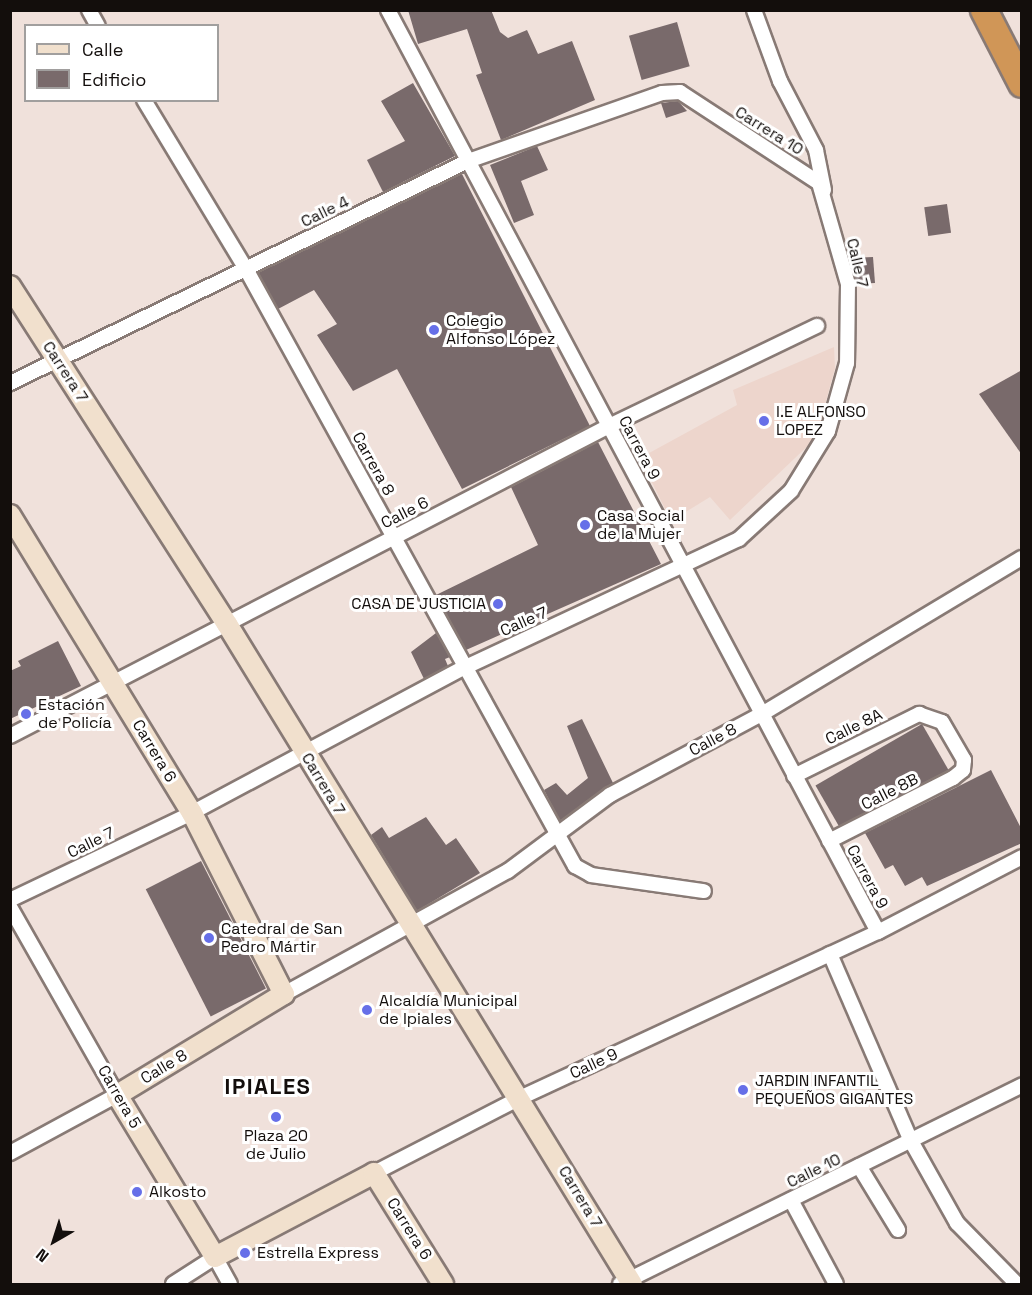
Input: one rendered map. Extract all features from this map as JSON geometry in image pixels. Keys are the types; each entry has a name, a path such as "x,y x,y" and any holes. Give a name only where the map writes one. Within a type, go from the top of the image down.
{"highway":[{"path":"984,10 1022,84"}],"main road":[{"name":"Carrera 7","path":"10,286 227,624 408,926 520,1098 627,1283"},
{"name":"Carrera 6","path":"10,515 192,813 284,994"},
{"name":"Calle 8","path":"117,1095 284,994"},
{"name":"Carrera 5","path":"117,1095 215,1257"},
{"name":"Carrera 6","path":"374,1173 443,1284"},
{"name":"Calle 9","path":"215,1257 374,1173"}],"street":[{"path":"89,10 97,24"},
{"name":"Carrera 9","path":"388,10 878,932"},
{"path":"754,10 780,81 816,150 831,225"},
{"name":"Carrera 10","path":"662,93 680,92 819,183 831,225"},
{"name":"Calle 4","path":"10,383 468,161 662,93"},
{"name":"Carrera 8","path":"145,102 246,269 555,836 575,866 591,875 704,891"},
{"name":"Calle 7","path":"10,900 192,813 302,749 463,668 684,568 740,538 791,491 828,431 847,363 848,284 831,225"},
{"name":"Calle 6","path":"10,736 609,426 817,326"},
{"name":"Calle 8","path":"284,994 508,871 610,795 762,714 1022,558"},
{"name":"Calle 8A","path":"794,776 919,714 930,715 942,722 964,760 963,770"},
{"name":"Calle 8B","path":"829,841 963,770"},
{"name":"Calle 9","path":"374,1173 520,1098 878,932 1022,857"},
{"name":"Carrera 5","path":"10,907 117,1095"},
{"path":"830,954 911,1141 957,1223 1017,1284"},
{"name":"Calle 10","path":"627,1283 1022,1085"},
{"name":"Calle 8","path":"10,1153 117,1095"},
{"path":"860,1166 898,1230"},
{"path":"791,1200 836,1284"},
{"name":"Calle 9","path":"173,1284 215,1257"},
{"name":"Carrera 5","path":"215,1257 230,1284"}],"shaded area":[{"name":"I.E ALFONSO LOPEZ","path":"834,347 835,368 816,438 730,520 710,497 671,521 640,458 737,405 733,390"}],"building":[{"path":"408,10 491,10 500,32 508,38 527,30 538,54 572,41 595,100 501,140 476,75 482,73 467,29 418,44"},
{"path":"677,22 690,66 642,80 629,36"},
{"path":"413,83 455,156 383,192 367,160 405,141 381,101"},
{"path":"678,101 687,111 666,118 661,103"},
{"path":"537,146 548,170 521,181 534,215 514,223 490,165"},
{"name":"Colegio Alfonso López","path":"462,174 590,426 462,489 397,369 353,391 317,335 337,324 314,290 278,309 258,273"},
{"path":"947,204 951,233 928,236 924,207"},
{"path":"873,257 875,283 857,284 850,258"},
{"path":"1022,370 1022,455 979,394"},
{"name":"Casa Social de la Mujer","path":"598,442 661,564 466,650 436,595 538,545 511,487"},
{"path":"436,633 450,657 445,659 448,666 424,679 411,652"},
{"path":"58,641 81,686 10,719 10,671 21,666 18,661"},
{"path":"582,719 613,783 560,821 544,790 556,783 567,795 588,778 567,726"},
{"path":"922,724 949,770 842,831 815,786"},
{"path":"991,770 1022,830 1022,843 927,886 922,877 905,886 893,865 885,869 865,833"},
{"path":"426,817 446,845 456,838 480,873 417,911 371,835 382,827 389,838"},
{"name":"Catedral de San Pedro Mártir","path":"201,861 266,988 211,1017 146,889"}],"place":[{"name":"Colegio Alfonso López","path":"434,330"},
{"name":"I.E ALFONSO LOPEZ","path":"764,421"},
{"name":"Casa Social de la Mujer","path":"585,525"},
{"name":"CASA DE JUSTICIA","path":"498,604"},
{"name":"Estación de Policía","path":"26,714"},
{"name":"Catedral de San Pedro Mártir","path":"209,938"},
{"name":"Alcaldía Municipal de Ipiales","path":"367,1010"},
{"name":"JARDIN INFANTIL PEQUEÑOS GIGANTES","path":"743,1090"},
{"name":"Plaza 20 de Julio","path":"276,1117"},
{"name":"Alkosto","path":"137,1192"},
{"name":"Estrella Express","path":"245,1253"}],"district":[{"name":"IPIALES","path":"268,1087"}]}
